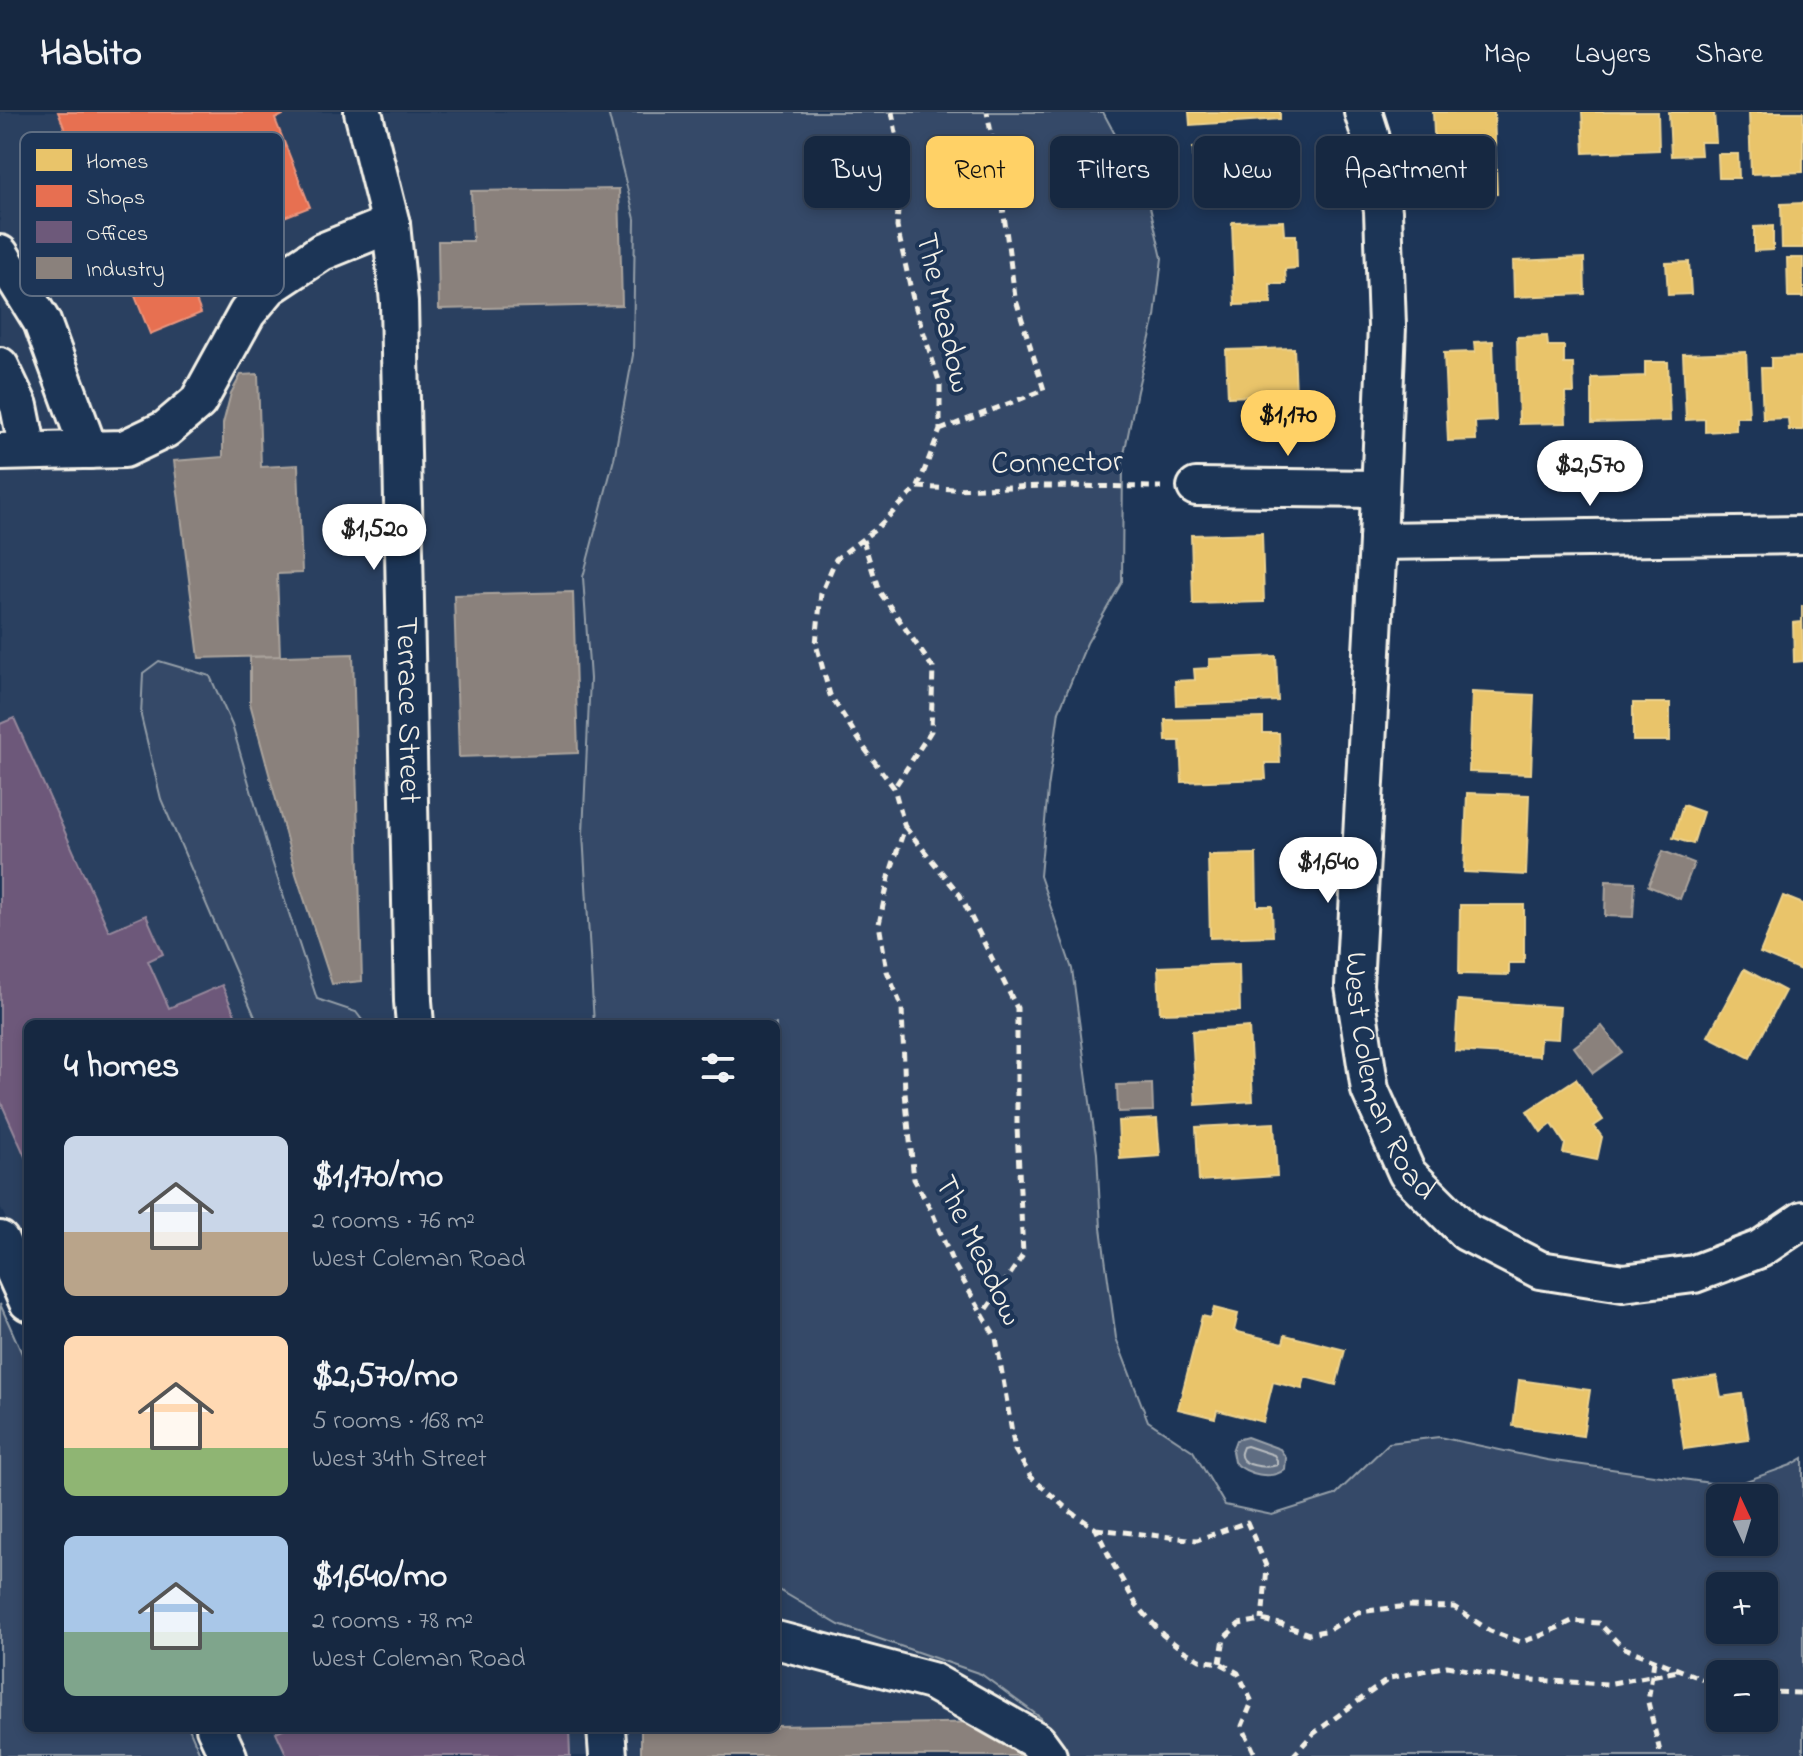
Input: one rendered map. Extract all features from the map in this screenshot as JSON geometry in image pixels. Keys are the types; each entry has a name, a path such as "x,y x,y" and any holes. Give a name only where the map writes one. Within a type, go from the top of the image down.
{"street":[{"name":"Terrace Street","path":"363,112 391,224 399,302 415,1020"},
{"name":"West Coleman Road","path":"1363,112 1370,134 1383,211 1387,326 1354,986 1370,1090 1407,1173 1466,1232 1540,1270 1623,1283 1694,1274 1760,1249 1803,1220"},
{"path":"284,277 322,252 391,224"},
{"path":"0,254 20,286"},
{"path":"26,296 42,322 89,450"},
{"path":"0,366 19,406 14,451 124,449 166,429 198,402 247,313 261,296"},
{"path":"1196,487 1379,489"},
{"path":"1378,541 1803,535"},
{"path":"0,1240 24,1293"},
{"path":"780,1641 931,1681 1037,1741 1048,1756"},
{"path":"217,1732 228,1756"},
{"path":"606,1732 608,1756"}],"path":[{"name":"The Meadow","path":"892,112 901,159 897,227 913,299 940,384 940,430 918,487 876,529 836,559 821,593 816,644 830,695 894,788 905,827 890,873 879,924 887,971 902,1008 905,1093 914,1179 932,1212 952,1261 996,1338 1015,1450 1031,1477 1067,1509 1096,1529 1136,1604 1163,1635 1200,1660 1220,1663 1238,1673 1252,1702 1242,1726 1256,1756"},
{"path":"940,430 1044,390 1015,297 987,112"},
{"name":"Connector","path":"918,487 1196,487"},
{"path":"863,540 879,591 933,668 931,731 894,788"},
{"path":"905,827 960,895 1017,1008 1017,1127 1023,1255 983,1315"},
{"path":"1096,1529 1197,1540 1247,1522 1267,1568 1262,1620"},
{"path":"1220,1663 1224,1638 1239,1624 1262,1620 1309,1634 1329,1630 1358,1612 1408,1606 1454,1607 1490,1631 1521,1642 1572,1621 1599,1623 1622,1647 1706,1681"},
{"path":"1654,1661 1648,1702 1661,1756"},
{"path":"1293,1756 1313,1734 1390,1678 1447,1666 1515,1679 1607,1684 1679,1671"},
{"path":"1778,1692 1803,1693"}],"shaded area":[{"path":"0,112 608,112 635,218 633,355 614,459 583,577 590,679 583,833 594,1020 362,1020 356,1011 317,999 232,725 232,962 256,1020 24,1020 24,1258 0,1206"},
{"path":"608,112 1103,112 1116,136 1050,136 1050,208 1150,208 1162,258 1155,317 1123,459 1122,582 1087,643 1059,711 1040,876 1072,969 1097,1153 1101,1228 1116,1338 1148,1421 1193,1451 1225,1505 1272,1515 1335,1495 1389,1443 1439,1437 1547,1460 1718,1484 1706,1484 1706,1556 1778,1556 1778,1484 1738,1484 1803,1458 1803,1756 1068,1756 1041,1718 981,1674 839,1625 780,1590 780,1020 594,1020 583,833 590,679 583,577 614,459 633,355 635,219"},
{"path":"159,661 210,676 232,725 317,999 356,1012 362,1020 256,1020 161,799 141,716 143,673"},
{"path":"0,1304 24,1358 24,1732 191,1732 201,1756 0,1756"},
{"path":"780,1590 839,1625 981,1674 1041,1718 1068,1756 250,1756 239,1732 780,1732"}],"water":[{"path":"1247,1437 1280,1449 1286,1458 1285,1469 1266,1475 1245,1470 1234,1462 1232,1451 1236,1440"}],"building: Homes":[{"path":"1189,112 1280,112 1280,119 1190,125"},
{"path":"1433,112 1494,112 1495,136 1434,136"},
{"path":"1582,112 1658,112 1659,150 1584,153"},
{"path":"1669,112 1714,112 1716,142 1700,142 1701,155 1671,156"},
{"path":"1749,112 1803,112 1803,172 1751,174"},
{"path":"1495,139 1497,194 1495,194"},
{"path":"1718,154 1738,154 1739,178 1719,178"},
{"path":"1803,203 1803,248 1782,248 1781,204"},
{"path":"1283,221 1284,235 1296,235 1297,268 1285,269 1286,284 1270,284 1271,304 1235,305 1232,222"},
{"path":"1773,226 1773,250 1754,251 1754,227"},
{"path":"1584,258 1585,294 1514,297 1513,261"},
{"path":"1787,258 1803,258 1803,297 1788,297"},
{"path":"1689,262 1691,294 1668,295 1666,263"},
{"path":"1547,336 1548,346 1564,346 1564,364 1573,364 1574,393 1565,393 1566,423 1519,424 1517,337"},
{"path":"1493,341 1496,421 1475,422 1476,440 1448,441 1444,353 1475,352 1474,342"},
{"path":"1294,348 1296,394 1228,397 1226,350"},
{"path":"1746,352 1749,417 1736,417 1736,430 1705,432 1705,419 1686,420 1683,354"},
{"path":"1803,357 1803,430 1789,430 1788,418 1763,419 1761,368 1771,368 1771,358"},
{"path":"1645,362 1668,362 1670,421 1592,423 1592,378 1645,376"},
{"path":"1262,533 1264,602 1193,604 1191,535"},
{"path":"1802,605 1803,661 1794,662 1793,623 1802,622"},
{"path":"1276,656 1278,701 1176,705 1175,681 1195,680 1194,669 1209,668 1209,659"},
{"path":"1472,692 1534,695 1531,774 1469,772"},
{"path":"1633,703 1670,703 1670,741 1633,741"},
{"path":"1263,718 1263,733 1279,733 1280,763 1265,763 1266,779 1182,782 1180,741 1166,741 1165,720"},
{"path":"1467,793 1529,795 1526,875 1464,872"},
{"path":"1683,805 1703,812 1693,844 1673,838"},
{"path":"1256,854 1257,906 1272,906 1273,936 1210,938 1208,855"},
{"path":"1783,896 1803,904 1803,971 1760,953"},
{"path":"1460,905 1524,905 1524,963 1509,963 1509,975 1459,974"},
{"path":"1239,964 1240,1011 1160,1013 1158,967"},
{"path":"1744,969 1785,991 1750,1058 1708,1036"},
{"path":"1458,1000 1560,1007 1558,1039 1540,1038 1539,1056 1455,1051"},
{"path":"1249,1027 1253,1101 1196,1105 1192,1031"},
{"path":"1576,1079 1603,1120 1594,1126 1602,1137 1597,1160 1563,1153 1565,1144 1552,1124 1541,1132 1527,1111"},
{"path":"1157,1119 1160,1156 1120,1159 1118,1121"},
{"path":"1274,1123 1277,1176 1199,1181 1196,1127"},
{"path":"1214,1308 1238,1314 1234,1331 1283,1343 1285,1335 1345,1350 1336,1385 1305,1377 1302,1389 1273,1382 1263,1422 1217,1410 1215,1418 1178,1409 1202,1316 1211,1318"},
{"path":"1717,1376 1721,1397 1742,1394 1749,1440 1684,1449 1674,1382"},
{"path":"1519,1380 1590,1390 1583,1436 1513,1426"}],"building: Shops":[{"path":"58,112 282,112 283,115 275,119 280,132 66,132"},
{"path":"284,142 310,207 284,217"},
{"path":"135,296 194,296 201,313 150,334"}],"building: Offices":[{"path":"14,718 109,931 146,915 163,954 148,961 169,1008 222,985 237,1020 24,1020 24,1154 0,1100 0,724"},
{"path":"276,1732 569,1732 570,1756 287,1756"}],"building: Industry":[{"path":"619,189 622,305 439,309 438,241 473,241 471,191"},
{"path":"258,374 261,467 298,465 302,573 277,574 280,656 199,658 174,461 223,457 223,424 231,393 241,375"},
{"path":"573,592 578,753 459,757 454,595"},
{"path":"353,654 362,981 332,984 296,874 250,703 250,657"},
{"path":"1663,851 1694,863 1680,899 1648,886"},
{"path":"1606,881 1635,882 1633,917 1605,916"},
{"path":"1602,1026 1622,1052 1593,1073 1574,1047"},
{"path":"1152,1084 1153,1111 1118,1112 1117,1085"},
{"path":"993,1722 993,1738 1022,1737 1022,1756 641,1756 641,1732 780,1732 780,1726"}]}
